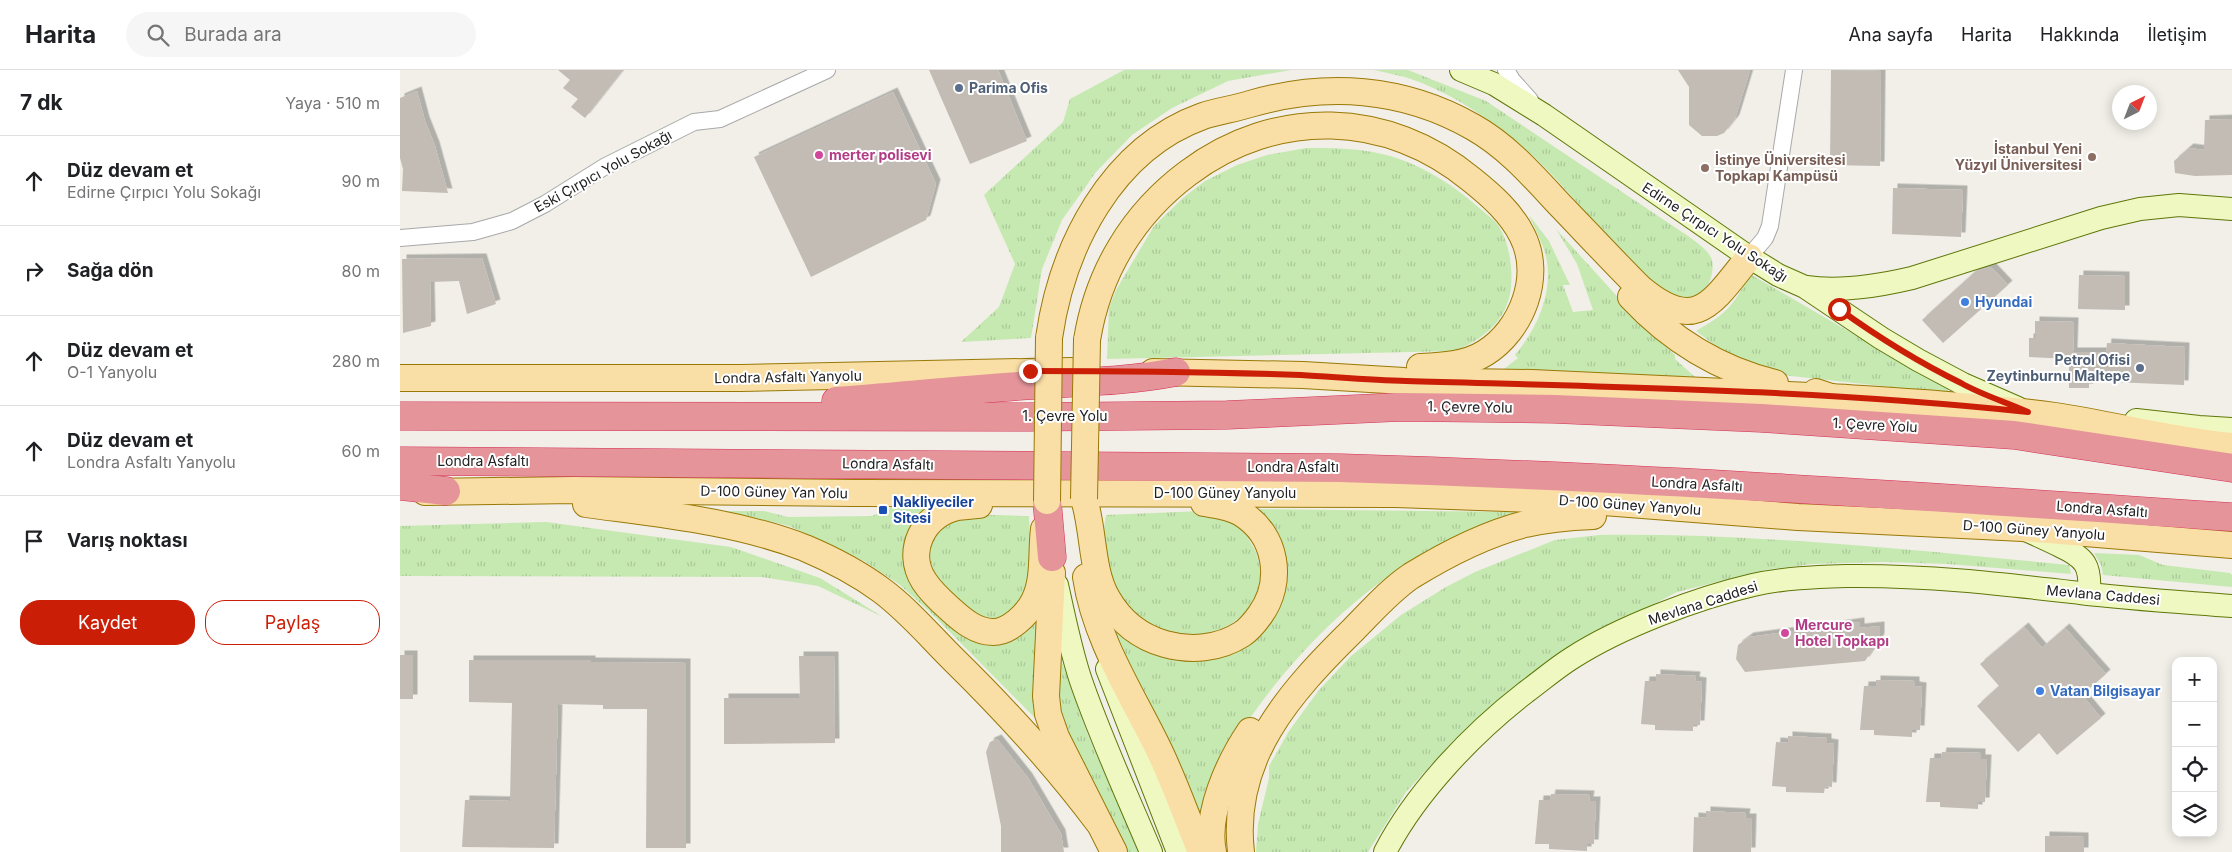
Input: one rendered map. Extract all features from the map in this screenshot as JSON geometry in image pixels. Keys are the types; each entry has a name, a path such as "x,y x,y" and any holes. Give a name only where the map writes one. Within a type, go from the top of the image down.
{"highway":[{"path":"400,416 705,416 756,406 1112,381 1146,378 1176,372"},
{"name":"1. Çevre Yolu","path":"705,416 1227,415 1401,406 1555,409 1761,418 2014,435 2232,468"},
{"name":"Londra Asfaltı","path":"400,461 1331,468 1496,472 2184,514"},
{"path":"400,486 446,491"},
{"path":"1037,497 1052,557"},
{"path":"2184,514 2232,517"},
{"path":"2184,514 2232,525"}],"main road":[{"name":"Edirne Çırpıcı Yolu Sokağı","path":"1461,70 1494,84 1544,115 1749,257 1778,275 1805,287 1888,343 1962,384 2028,412"},
{"path":"1037,497 947,510 926,525 919,535 916,550 918,566 923,580 949,608 963,620 980,630 994,632 1006,629 1025,614 1034,602 1040,583 1037,497 1049,338 1056,296 1075,245 1096,206 1126,168 1152,145 1203,116 1307,91 1338,90 1372,92 1414,102 1446,114 1474,127 1496,141 1515,158 1640,288 1655,300 1673,310 1683,312 1698,310 1710,303 1749,257"},
{"path":"1178,852 1109,674 1091,606 1081,542 1084,499 1087,340 1091,318 1108,269 1129,232 1148,207 1169,187 1195,167 1233,146 1270,132 1306,126 1358,126 1400,138 1435,154 1464,174 1509,214 1523,236 1529,257 1530,278 1521,314 1509,333 1500,341 1475,358 1446,365 1333,370 1303,375"},
{"path":"1560,205 1588,246 1622,287 1668,332 1722,366 1752,377 1831,397"},
{"path":"1805,287 1835,290 1884,284 1912,278 2101,218 2140,209 2179,205 2232,209"},
{"path":"1862,326 1858,307 1869,294 1884,284"},
{"name":"Londra Asfaltı Yanyolu","path":"400,378 741,378 1030,371 1303,375"},
{"path":"1303,375 1404,381 1580,385 1831,397 1968,406 2088,421 2159,436 2232,446"},
{"path":"2088,421 2121,418 2232,429"},
{"name":"D-100 Güney Yan Yolu","path":"521,492 574,490 1037,497"},
{"path":"400,494 446,491 521,492 538,499 638,511 740,528 775,537 805,548 857,574 882,590 908,613 980,684 1055,766 1098,822"},
{"path":"1084,499 1092,528 1097,575 1110,604 1130,627 1152,640 1172,646 1200,649 1226,642 1243,634 1266,606 1272,593 1275,576 1274,561 1269,543 1256,525 1240,513 1227,507 1160,493"},
{"name":"D-100 Güney Yanyolu","path":"1037,497 1160,493 1396,494 1522,498 1591,501 1798,517 2023,528 2232,545"},
{"path":"1213,852 1213,823 1224,779 1247,736 1265,709 1341,627 1410,577 1438,560 1479,541 1524,524 1560,518 1598,516 1669,519 1798,517"},
{"path":"2023,528 2082,557 2088,566 2089,594"},
{"path":"1052,557 1046,696 1048,714 1056,737 1114,852"},
{"path":"1052,557 1069,639 1081,679 1106,747 1152,852"},
{"name":"Mevlana Caddesi","path":"1385,852 1410,814 1456,755 1506,708 1573,658 1666,612 1753,585 1823,577 1892,576 1944,579 2232,606"},
{"path":"1241,852 1240,814 1244,786 1259,747 1284,709 1321,662 1388,594"},
{"path":"1091,606 1124,685 1157,746 1177,790 1201,852"}],"street":[{"name":"Eski Çırpıcı Yolu Sokağı","path":"400,238 473,232 512,221 545,204 604,167 694,122 720,118 827,70"},
{"path":"1506,70 1512,80 1544,115"},
{"path":"1749,257 1765,238 1770,226 1794,70"}],"green space":[{"path":"1124,70 1291,70 1228,81 1172,108 1132,135 1096,172 1062,220 1042,269 1031,338 961,342 999,307 1015,264 984,195 1063,122 1070,99"},
{"path":"1374,70 1408,70 1486,101 1702,246 1710,256 1713,265 1708,286 1702,294 1692,298 1672,296 1653,287 1634,271 1549,172 1506,133 1473,109 1436,89 1411,79"},
{"path":"1306,148 1363,151 1382,154 1410,163 1424,169 1449,185 1495,221 1502,231 1511,263 1511,287 1505,309 1492,327 1475,341 1454,351 1107,359 1109,308 1116,290 1154,226 1184,197 1205,181 1237,165 1267,155"},
{"path":"1529,215 1549,241 1570,285 1563,285 1573,312 1593,310 1577,264 1556,229 1644,326 1695,377 1504,369 1518,358 1515,355 1536,324 1545,300 1548,275 1546,256"},
{"path":"1750,274 1948,389 1948,391 1945,393 1782,375 1725,353 1696,331 1716,319 1729,308"},
{"path":"929,505 919,515 915,579 1013,639 1025,633 1040,619 1038,717 1036,719 930,612 900,585 864,561 789,526 726,511 764,511 788,517 872,516 894,506"},
{"path":"1257,509 1516,512 1450,541 1403,567 1346,610 1304,651 1267,695 1236,740 1204,833 1160,730 1114,630 1152,649 1256,637 1275,617 1284,596 1288,567 1282,546"},
{"path":"1202,511 1237,523 1256,552 1260,567 1260,583 1255,597 1244,614 1231,624 1212,633 1187,636 1161,632 1124,608 1100,553 1106,515"},
{"path":"984,515 1029,516 1030,564 1027,589 1023,600 1016,610 995,622 978,618 955,600 937,576 931,564 930,551 933,538 943,527 962,518"},
{"path":"546,522 731,547 820,578 883,617 818,586 762,577 400,576 400,526"},
{"path":"1599,535 1717,537 1893,548 2069,565 2071,574 1947,564 1884,562 1812,564 1765,570 1677,592 1631,616 1499,700 1454,740 1406,792 1368,852 1256,852 1258,824 1269,778 1269,766 1289,731 1319,690 1350,657 1401,615 1446,587 1475,572 1555,540"},
{"path":"2094,553 2139,555 2163,565 2230,573 2232,575 2232,587 2103,575 2101,565"},
{"path":"1058,651 1088,735 1139,852 1125,852 1058,719"}],"building":[{"path":"558,70 623,70 585,118 571,107 578,99 563,88 570,80"},
{"path":"929,70 998,70 1027,141 970,164"},
{"path":"1678,70 1750,70 1735,119 1724,133 1717,136 1702,136 1689,125 1689,87"},
{"path":"1831,70 1881,71 1880,166 1830,165"},
{"path":"417,91 448,193 402,191 400,98"},
{"path":"893,92 936,184 926,220 811,277 754,157"},
{"path":"2232,119 2232,175 2195,176 2175,173 2174,161 2189,148 2204,150 2205,120"},
{"path":"1893,188 1963,190 1961,237 1892,234"},
{"path":"482,258 496,304 467,314 459,281 430,282 431,326 403,333 402,259"},
{"name":"Hyundai","path":"1991,267 2008,285 1943,343 1922,320 1976,271"},
{"path":"2079,275 2125,276 2125,310 2078,309"},
{"path":"2035,321 2074,322 2073,352 2106,352 2107,343 2185,347 2184,385 2089,381 2089,388 2069,388 2069,359 2029,357 2029,338 2035,338"},
{"path":"1860,622 1860,628 1880,626 1880,638 1865,661 1745,672 1736,659 1738,645 1749,637"},
{"name":"Vatan Bilgisayar","path":"2024,627 2042,648 2065,628 2106,674 2082,695 2101,718 2057,755 2039,733 2018,752 1977,706 1999,686 1980,664"},
{"path":"400,655 413,655 413,699 400,699"},
{"path":"799,656 834,656 835,743 724,744 724,698 800,698"},
{"path":"469,660 591,660 591,662 686,663 686,848 646,848 647,709 603,709 603,705 558,704 554,848 462,847 465,800 510,801 512,703 469,702"},
{"path":"1656,674 1696,676 1695,681 1702,682 1700,725 1693,725 1693,731 1655,730 1655,725 1641,724 1645,681 1656,681"},
{"path":"1876,680 1915,681 1915,686 1922,687 1920,730 1912,730 1912,737 1874,735 1874,730 1860,730 1864,686 1876,686"},
{"path":"1788,736 1827,738 1827,743 1834,744 1832,787 1825,786 1824,793 1786,792 1786,787 1772,786 1776,742 1788,743"},
{"path":"997,739 1028,778 1061,834 1064,852 1001,852 1001,826 986,752 990,742"},
{"path":"1942,752 1981,753 1981,759 1987,759 1985,802 1978,802 1978,809 1940,807 1940,802 1926,802 1930,758 1941,758"},
{"path":"1551,794 1590,795 1589,801 1596,801 1594,844 1587,844 1587,851 1549,849 1549,844 1535,844 1539,800 1550,800"},
{"path":"1706,811 1746,813 1745,818 1752,818 1751,852 1693,852 1694,817 1706,818"},
{"path":"2045,836 2084,837 2084,852 2045,852"}],"place":[{"name":"Parima Ofis","path":"959,88"},
{"name":"merter polisevi","path":"819,155"},
{"name":"İstanbul Yeni Yüzyıl Üniversitesi","path":"2092,157"},
{"name":"İstinye Üniversitesi Topkapı Kampüsü","path":"1705,168"},
{"name":"Hyundai","path":"1965,302"},
{"name":"Petrol Ofisi Zeytinburnu Maltepe","path":"2140,368"},
{"name":"Nakliyeciler Sitesi","path":"883,510"},
{"name":"Mercure Hotel Topkapı","path":"1785,633"},
{"name":"Vatan Bilgisayar","path":"2040,691"}],"route":[{"path":"1030,371 1303,375 1404,381 1532,383 1831,397 2028,412 1962,384 1881,338 1839,309"}]}
